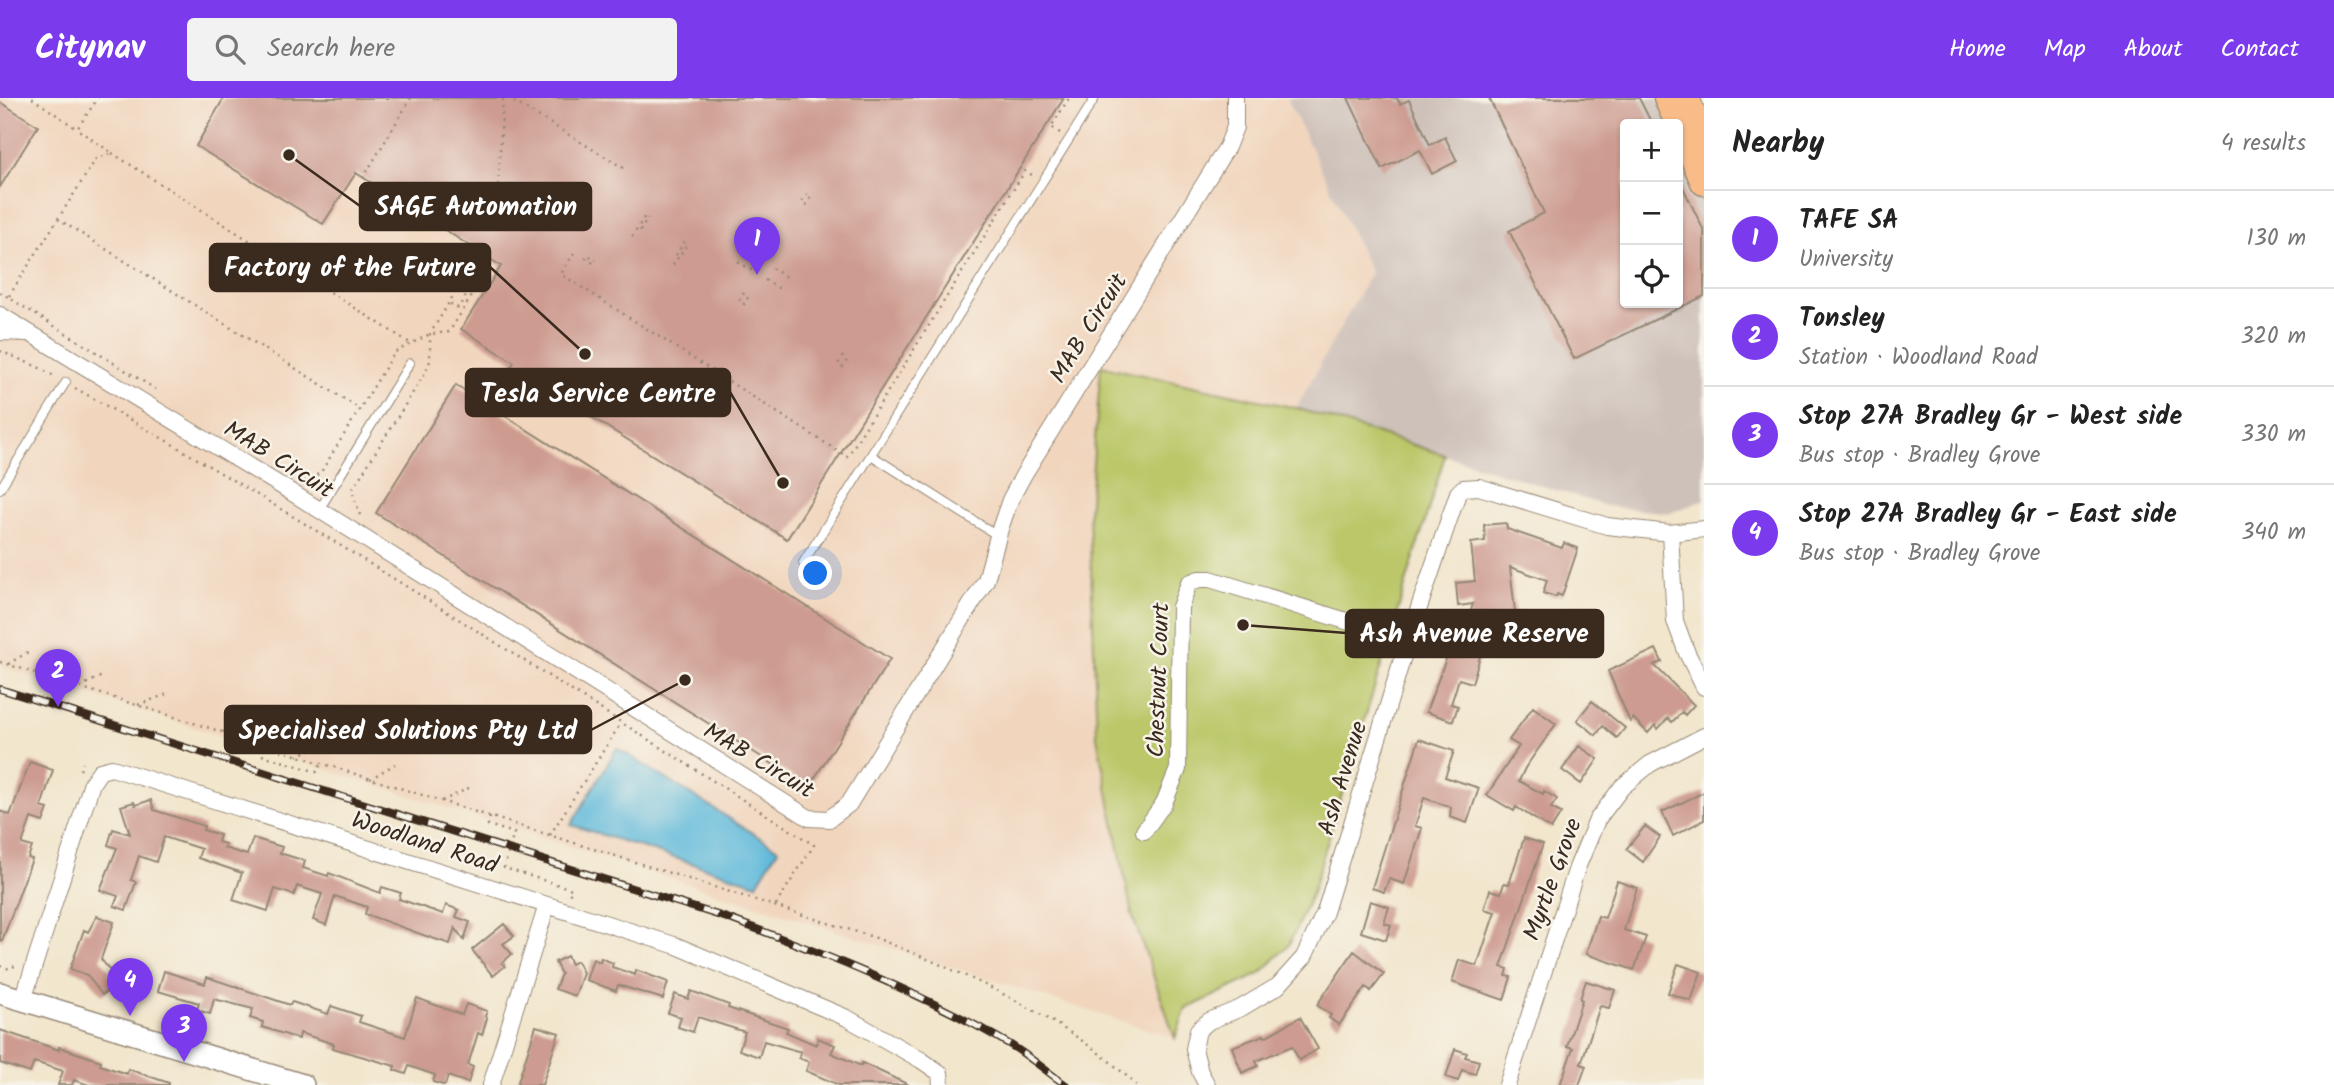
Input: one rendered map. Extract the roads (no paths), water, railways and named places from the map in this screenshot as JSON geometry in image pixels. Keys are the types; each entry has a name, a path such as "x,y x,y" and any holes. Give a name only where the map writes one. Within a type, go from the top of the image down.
{"highway":[{"path":"1667,98 1704,181"},
{"path":"1684,98 1704,148"}],"street":[{"name":"MAB Circuit","path":"0,315 319,510 808,818 829,819 849,804 986,580 1010,500 1227,147 1235,127 1235,98"},
{"name":"MAB Circuit","path":"0,332 30,333"},
{"name":"Ash Avenue","path":"1207,1085 1200,1072 1194,1049 1199,1030 1209,1021 1241,1008 1278,986 1304,957 1325,912 1408,640 1453,503 1463,488 1479,487 1607,526 1670,533"},
{"path":"1704,529 1670,533 1675,621 1686,653 1704,688"},
{"name":"Chestnut Court","path":"1144,831 1164,803 1178,769 1180,607 1189,583 1210,579 1408,640"},
{"name":"Myrtle Grove","path":"1507,1085 1577,868 1597,820 1622,788 1650,764 1704,736"},
{"name":"Woodland Road","path":"23,1000 95,775 106,768 113,768 677,946 847,1018 940,1073 941,1085"},
{"path":"491,1085 547,905"},
{"path":"0,993 303,1085"}],"lane":[{"path":"803,563 1095,98"},
{"path":"319,510 410,363"},
{"path":"0,489 66,382"},
{"path":"871,455 998,536"}],"water":[{"path":"617,748 778,849 757,884 571,825"}],"railway":[{"path":"0,689 727,918 836,960 941,1007 1009,1044 1066,1085"}],"place":[{"name":"SAGE Automation","path":"289,155"},
{"name":"TAFE SA","path":"757,275"},
{"name":"Factory of the Future","path":"585,354"},
{"name":"Tesla Service Centre","path":"783,483"},
{"name":"Ash Avenue Reserve","path":"1243,625"},
{"name":"Specialised Solutions Pty Ltd","path":"685,680"},
{"name":"Tonsley","path":"58,707"},
{"name":"Stop 27A Bradley Gr - East side","path":"130,1016"},
{"name":"Stop 27A Bradley Gr - West side","path":"184,1062"}]}
